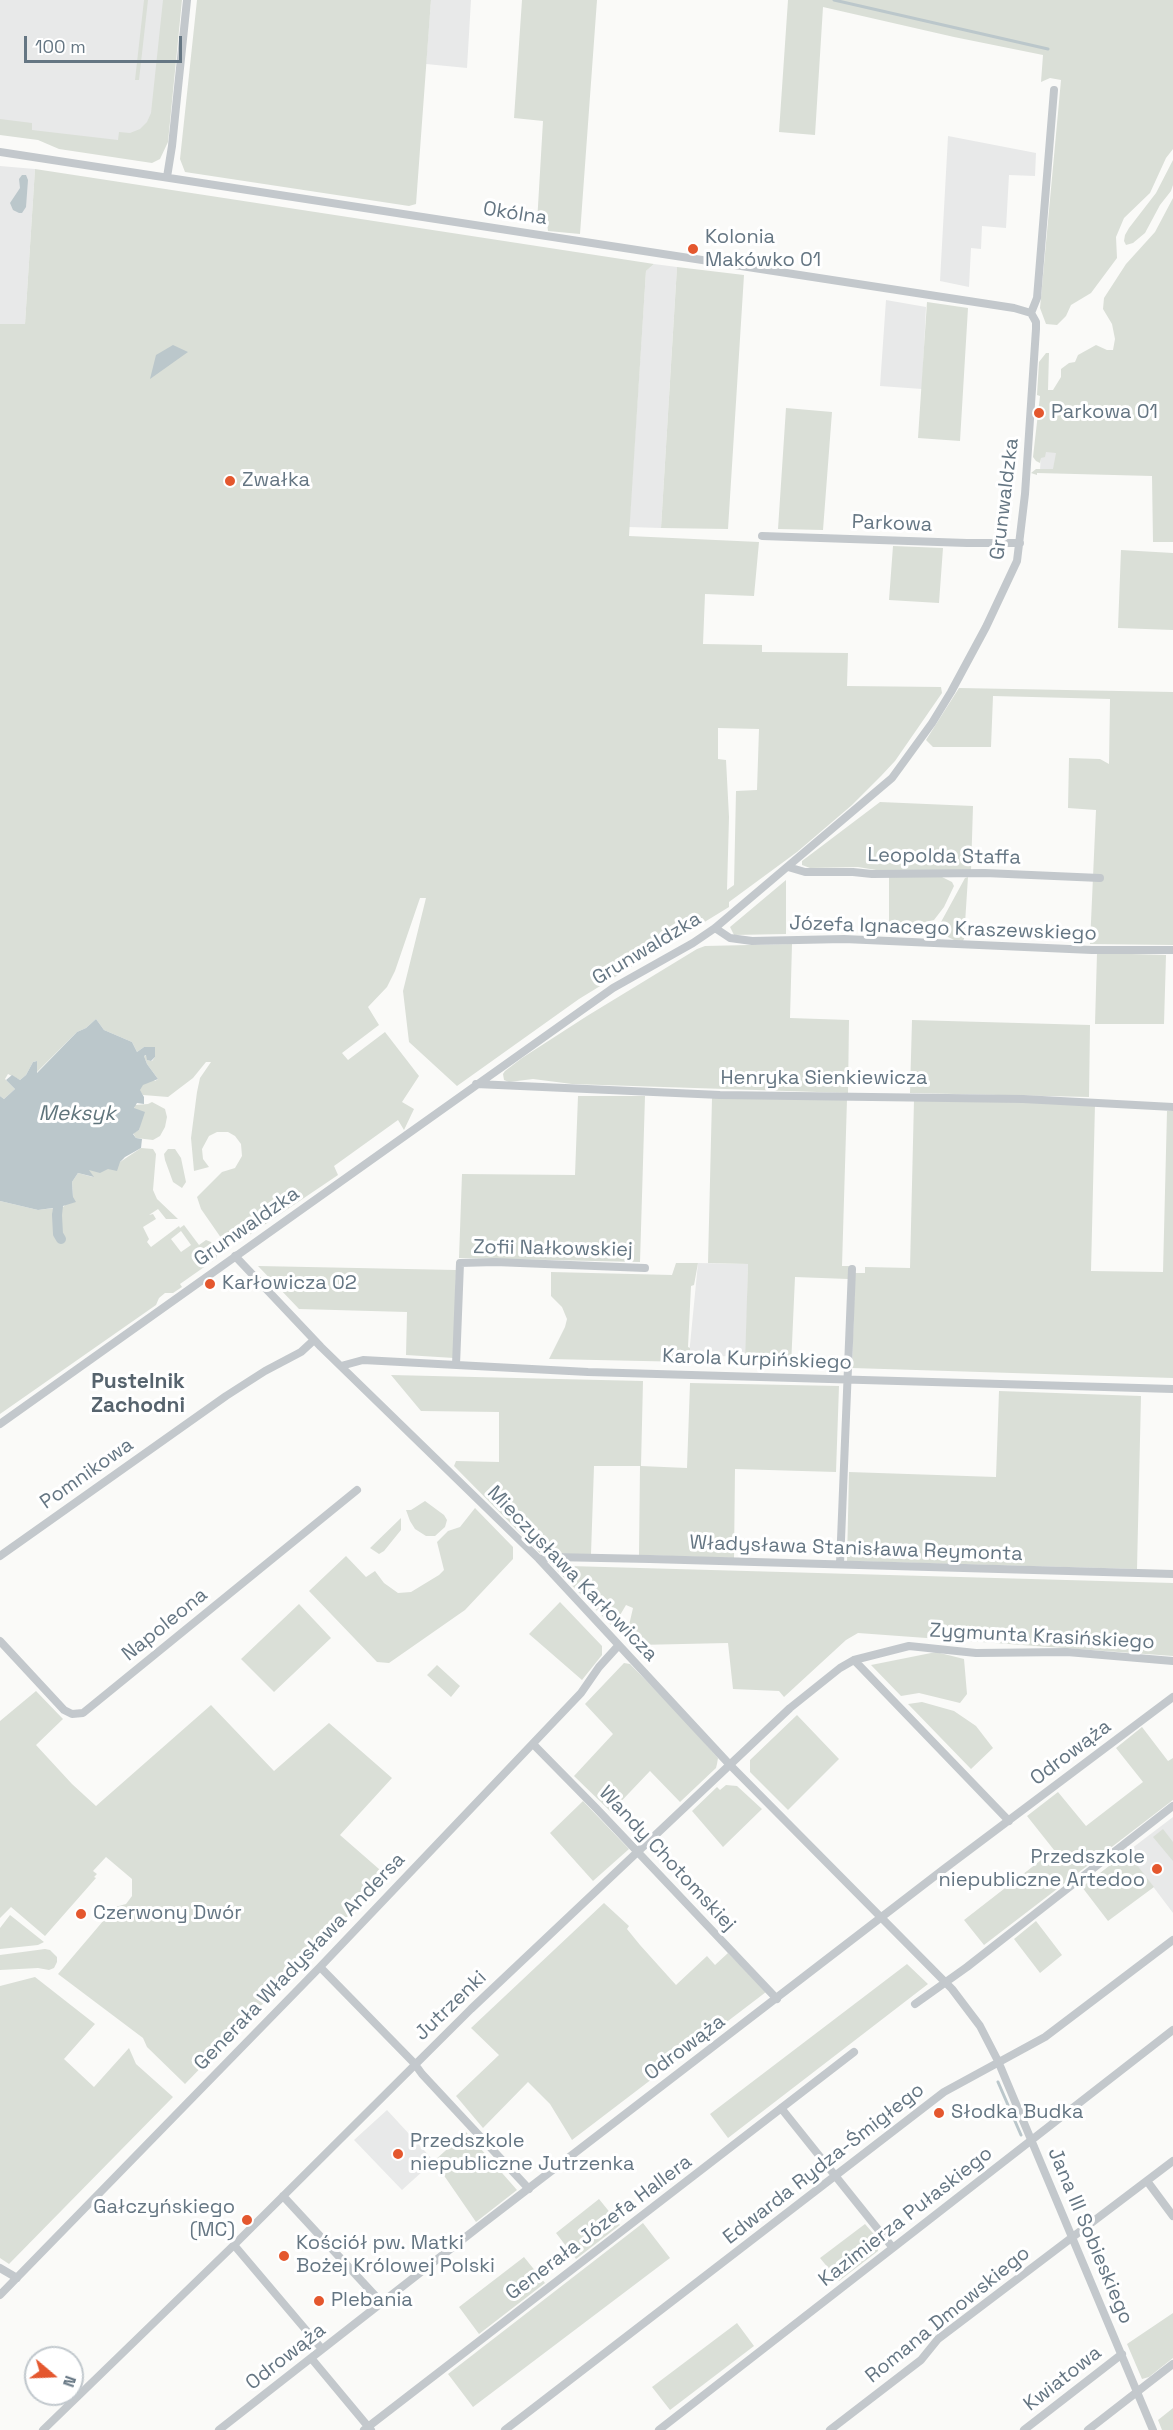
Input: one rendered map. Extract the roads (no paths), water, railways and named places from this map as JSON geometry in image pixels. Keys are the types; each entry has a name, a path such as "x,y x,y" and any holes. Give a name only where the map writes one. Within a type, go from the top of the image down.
{"street":[{"path":"166,177 172,146 187,0"},
{"name":"Grunwaldzka","path":"0,1424 613,988 715,928 883,786 917,745 951,692 986,627 1010,579 1020,543 1036,339 1036,322 1028,312 1037,298 1054,90"},
{"name":"Okólna","path":"0,152 1028,312"},
{"name":"Parkowa","path":"762,536 1020,543"},
{"name":"Leopolda Staffa","path":"788,867 805,872 985,873 1100,878"},
{"name":"Józefa Ignacego Kraszewskiego","path":"715,928 730,938 752,941 844,939 1092,950 1173,950"},
{"name":"Henryka Sienkiewicza","path":"476,1084 720,1095 1002,1098 1173,1107"},
{"name":"Mieczysława Karłowicza","path":"235,1256 314,1340 539,1559 730,1765 881,1918"},
{"name":"Zofii Nałkowskiej","path":"456,1365 460,1263 495,1262 645,1268"},
{"path":"840,1564 852,1269"},
{"name":"Pomnikowa","path":"0,1556 226,1396 301,1352 314,1340"},
{"name":"Karola Kurpińskiego","path":"341,1366 363,1360 848,1380 1173,1389"},
{"name":"Napoleona","path":"0,1641 64,1710 72,1714 83,1713 357,1490"},
{"name":"Władysława Stanisława Reymonta","path":"539,1559 552,1557 1173,1574"},
{"name":"Generała Władysława Andersa","path":"0,2295 320,1967 581,1693 599,1667 618,1646"},
{"name":"Jutrzenki","path":"43,2430 234,2245 414,2063 790,1708 840,1668 854,1660 909,1646"},
{"name":"Zygmunta Krasińskiego","path":"909,1646 976,1653 1067,1652 1173,1661"},
{"path":"854,1660 1009,1821"},
{"name":"Odrowąża","path":"219,2430 381,2302 1173,1697"},
{"name":"Wandy Chotomskiej","path":"532,1744 777,1999"},
{"path":"915,2004 1173,1806"},
{"name":"Jana III Sobieskiego","path":"881,1918 945,1982 980,2026 998,2061 1153,2430"},
{"name":"Edwarda Rydza-Śmigłego","path":"506,2430 944,2092 1045,2037 1173,1940"},
{"path":"320,1967 414,2063 529,2189"},
{"name":"Kazimierza Pułaskiego","path":"659,2430 1173,2030"},
{"name":"Generała Józefa Hallera","path":"368,2429 854,2052"},
{"path":"781,2108 837,2175 893,2248"},
{"name":"Romana Dmowskiego","path":"830,2430 921,2360 938,2339 1173,2160"},
{"path":"1147,2181 1173,2216"},
{"path":"283,2196 381,2302"},
{"path":"234,2245 322,2349"},
{"path":"0,2268 17,2278"},
{"name":"Kwiatowa","path":"1024,2430 1122,2354"},
{"path":"311,2358 368,2429"},
{"path":"1088,2430 1173,2364"}],"water":[{"path":"22,175 26,175 28,180 26,207 22,213 19,213 13,210 10,203 20,188 19,179"},
{"path":"173,345 188,352 150,379 156,355"},
{"name":"Meksyk","path":"96,1019 104,1030 132,1042 137,1052 144,1047 155,1047 155,1057 151,1061 147,1060 146,1055 144,1056 158,1079 143,1085 140,1090 144,1097 144,1104 137,1103 134,1108 145,1112 139,1130 133,1134 136,1138 142,1139 141,1148 125,1157 120,1162 117,1171 108,1169 100,1173 89,1170 94,1177 78,1173 72,1182 73,1197 76,1202 63,1206 62,1215 52,1215 53,1208 38,1210 0,1201 0,1096 4,1099 15,1089 6,1080 12,1075 20,1080 26,1075 33,1062 37,1061 37,1073 77,1032"}],"waterway":[{"path":"834,0 1048,49"},
{"path":"57,1215 58,1234 61,1239"},
{"path":"998,2082 1021,2135"}],"place":[{"name":"Kolonia Makówko 01","path":"693,249"},
{"name":"Parkowa 01","path":"1039,413"},
{"name":"Zwałka","path":"230,481"},
{"name":"Karłowicza 02","path":"210,1284"},
{"name":"Przedszkole niepubliczne Artedoo","path":"1157,1869"},
{"name":"Czerwony Dwór","path":"81,1914"},
{"name":"Słodka Budka","path":"939,2113"},
{"name":"Przedszkole niepubliczne Jutrzenka","path":"398,2154"},
{"name":"Gałczyńskiego (MC)","path":"247,2220"},
{"name":"Kościół pw. Matki Bożej Królowej Polski","path":"284,2256"},
{"name":"Plebania","path":"319,2301"}],"district":[{"name":"Pustelnik Zachodni","path":"138,1394"}]}
